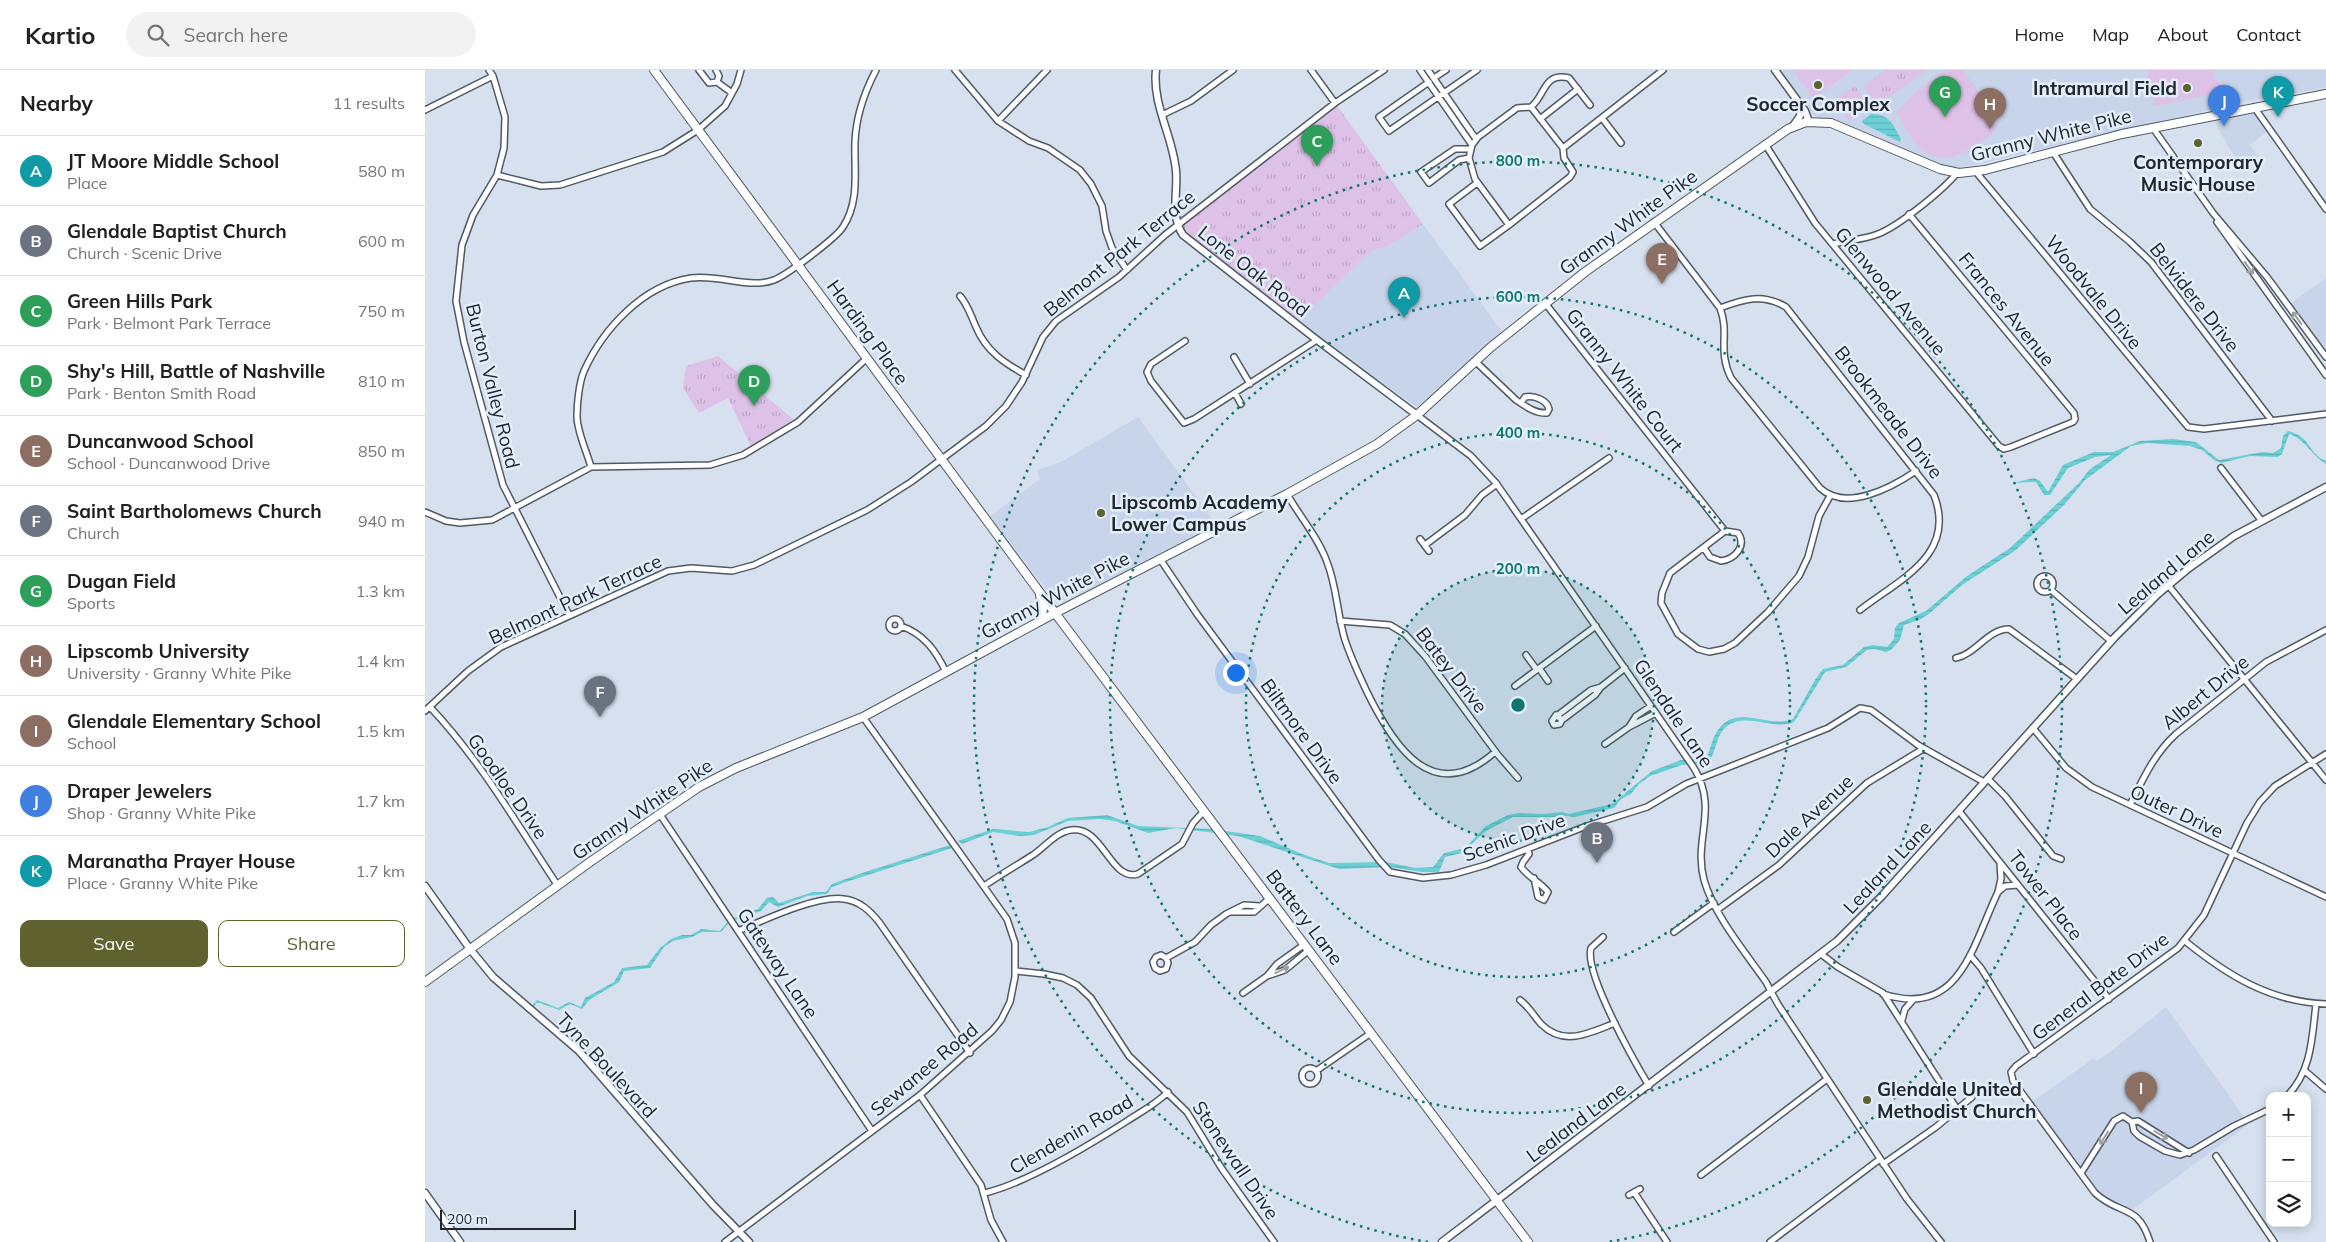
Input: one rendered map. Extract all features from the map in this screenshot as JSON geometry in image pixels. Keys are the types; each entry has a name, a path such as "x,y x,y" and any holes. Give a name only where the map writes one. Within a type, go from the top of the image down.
{"main road":[{"name":"Harding Place","path":"653,70 1055,613"},
{"name":"Granny White Pike","path":"425,982 659,813 717,777 863,717 1055,613 1287,494 1377,444 1417,415 1475,361 1545,303 1654,222 1793,126 1809,122 1825,122 1838,125 1913,159 1957,173 1976,172 2153,128 2326,94"},
{"path":"1038,622 1043,610 1039,590"},
{"name":"Battery Lane","path":"1055,613 1527,1242"}],"street":[{"name":"Burton Valley Road","path":"489,70 493,76 505,117 504,148 497,175 473,215 462,245 456,301 488,435 503,485 569,615"},
{"path":"699,70 709,83 717,82 732,93"},
{"path":"716,70 719,76 717,82"},
{"path":"497,175 541,186 560,185 663,152 698,130 725,106 741,70"},
{"path":"591,468 577,418 583,373 599,344 621,317 645,296 666,285 690,278 712,277 755,283 773,281 798,265 843,228 853,204 856,184 855,142 858,115 867,88 876,70"},
{"path":"955,70 967,87 999,121 1029,141 1048,148 1080,170 1095,191 1102,206 1106,231 1113,248 1127,270"},
{"path":"999,121 1047,70"},
{"name":"Lone Oak Road","path":"1156,70 1155,92 1176,166 1178,225 1184,236 1417,415"},
{"path":"1162,115 1191,101 1233,70"},
{"path":"1311,70 1335,103"},
{"name":"Belmont Park Terrace","path":"427,709 458,679 493,652 569,615 668,571 691,568 732,571 758,563 871,507 911,482 995,418 1013,396 1026,375 1040,342 1051,326 1127,270 1178,225 1335,103 1384,70"},
{"path":"1420,70 1431,80 1441,95 1471,147"},
{"path":"1428,70 1431,80"},
{"path":"1446,70 1379,117 1389,131 1477,70"},
{"path":"1563,148 1663,70"},
{"path":"1775,70 1801,105 1809,122"},
{"path":"425,110 493,76"},
{"path":"1509,225 1477,183 1472,172 1469,158 1475,139 1517,108 1531,108 1538,100 1549,80 1567,77 1590,105"},
{"path":"1540,119 1578,89"},
{"path":"1441,95 1475,139"},
{"path":"1793,126 1800,116 1801,105"},
{"path":"2254,107 2326,209"},
{"path":"1477,183 1449,204 1480,246 1570,177 1573,170 1564,158 1563,148 1531,108"},
{"path":"1602,118 1621,143"},
{"path":"2153,128 2213,213 2267,277 2326,357"},
{"name":"Glenwood Avenue","path":"1765,144 1809,216 1992,438 2004,449"},
{"path":"1469,158 1457,161 1429,183 1421,172 1455,149 1471,147"},
{"name":"Belvidere Drive","path":"2053,152 2090,209 2145,256 2272,420"},
{"name":"Woodvale Drive","path":"1976,172 2182,422 2192,429 2272,420"},
{"path":"1833,244 1879,234 1909,214 1957,173"},
{"path":"2213,213 2220,227 2326,375"},
{"name":"Frances Avenue","path":"1909,214 2073,412 2075,419 2072,423 2004,449"},
{"path":"1654,222 1720,308 1724,322 1723,362 1731,378 1811,478 1830,496 1845,499 1861,496 1891,485 1916,471"},
{"path":"960,296 969,309 979,335 989,349 1006,363 1026,375"},
{"name":"Brookmeade Drive","path":"1720,308 1756,298 1767,299 1786,308 1931,489 1936,500 1940,520 1938,537 1931,552 1860,610"},
{"name":"Granny White Court","path":"1545,303 1725,531 1738,533 1742,542 1742,546 1732,556 1721,561 1710,557 1704,548"},
{"path":"1185,341 1151,364 1147,370 1151,381 1184,424 1317,340"},
{"path":"1234,357 1250,384"},
{"path":"425,512 446,521 460,524 493,520 591,468 710,466 743,455 798,422 867,358"},
{"path":"1475,361 1521,403 1541,413 1547,413 1549,409 1545,401 1531,396 1525,397 1521,403"},
{"path":"1235,393 1241,404"},
{"path":"2272,420 2326,414"},
{"name":"Glendale Lane","path":"1417,415 1471,456 1497,484 1694,768 1705,793 1706,806 1701,863 1704,881 1717,910 1881,1161 1921,1218 1941,1242"},
{"path":"1521,518 1609,458"},
{"path":"2221,468 2261,520"},
{"path":"1425,545 1459,520 1483,495 1497,484"},
{"name":"Lealand Lane","path":"1442,1242 1821,954 1881,897 2111,641 2168,585 2221,544 2261,520 2326,487"},
{"path":"1287,494 1314,536 1326,559 1335,590 1340,621 1353,661 1371,700 1390,732 1413,761 1431,772 1452,774 1469,770 1495,752"},
{"path":"1725,531 1670,573 1662,593 1661,603 1678,634 1688,644 1709,652 1723,650 1735,642 1768,612 1799,576 1808,557 1819,516 1830,496"},
{"path":"1420,539 1429,551"},
{"name":"Biltmore Drive","path":"1160,559 1197,614 1386,869"},
{"path":"2168,585 2326,780"},
{"path":"2051,590 2111,641"},
{"name":"Batey Drive","path":"1340,621 1390,625 1405,634 1425,656 1495,752 1517,778"},
{"path":"901,626 911,630 926,641 934,650 946,672"},
{"path":"1515,686 1597,626"},
{"path":"1956,658 1966,654 2007,626 2077,679"},
{"name":"Albert Drive","path":"2130,805 2151,762 2164,745 2244,678 2274,656 2326,630"},
{"path":"1526,655 1548,681"},
{"path":"1560,717 1579,703 1591,690 1601,687 1625,668"},
{"path":"1605,744 1651,706"},
{"name":"Scenic Drive","path":"1386,869 1412,877 1445,877 1486,865 1584,827 1647,807 1686,784 1828,728 1854,711 1866,708 1923,749"},
{"name":"Goodloe Drive","path":"427,709 451,731 493,785 558,886"},
{"path":"1629,726 1637,724 1656,713"},
{"name":"Sewanee Road","path":"725,1242 920,1095 969,1053 1001,1020 1010,1002 1016,971 1015,943 1011,928 984,886 863,717"},
{"name":"Outer Drive","path":"2033,728 2072,774 2092,788 2326,897"},
{"path":"1923,749 1986,781 2005,796 2053,856 2061,859"},
{"name":"Dale Avenue","path":"1717,910 1779,866 1867,783 1923,749"},
{"name":"General Bate Drive","path":"2081,1173 2013,1081 2011,1074 2014,1068 2162,961 2185,941 2204,915 2250,816 2275,786 2326,754"},
{"path":"984,886 1069,830 1079,830 1095,840 1122,871 1134,875 1182,844 1193,823 1204,811"},
{"name":"Tower Place","path":"1959,811 2109,999"},
{"name":"Gateway Lane","path":"659,813 872,1131"},
{"path":"1528,849 1529,854 1521,867 1534,878"},
{"path":"1821,954 1838,967 1883,994 1914,1000 1931,997 1950,985 1961,973 1998,892 2001,875 2000,861"},
{"path":"1998,892 2005,886 2018,885"},
{"name":"Tyne Boulevard","path":"425,886 470,949 498,982 579,1051 749,1242"},
{"path":"1232,912 1253,913 1270,898"},
{"path":"738,931 824,900 846,900 863,906 879,922 969,1053"},
{"path":"1675,932 1714,903"},
{"path":"1167,958 1195,942 1215,922 1244,905 1260,906"},
{"path":"1603,937 1591,948 1589,961 1615,1023 1649,1086"},
{"path":"2185,941 2222,970 2254,987 2277,996 2316,1004 2326,1004"},
{"path":"1267,976 1285,970 1307,947"},
{"path":"1243,993 1267,976 1283,959 1307,947"},
{"path":"1970,955 1981,968 2034,1054"},
{"name":"Stonewall Drive","path":"1016,971 1056,976 1070,981 1084,991 1096,1004 1129,1056 1187,1112 1222,1170 1275,1242"},
{"path":"1883,994 1957,1109"},
{"path":"1520,1000 1543,1026 1561,1037 1578,1037 1615,1023"},
{"path":"1902,1021 1905,1009 1914,1000"},
{"path":"2290,1092 2305,1071 2310,1052 2316,1004"},
{"path":"1316,1071 1371,1032"},
{"path":"2305,1071 2326,1089"},
{"path":"1701,1175 1827,1079"},
{"name":"Clendenin Road","path":"985,1193 1013,1184 1076,1151 1150,1106 1168,1092"},
{"path":"920,1095 985,1193 991,1220 1003,1242"},
{"path":"1771,1242 1972,1097"},
{"path":"2150,1242 2144,1225 2136,1215 2105,1202 2095,1193 2081,1173 2117,1118 2123,1116 2132,1122 2136,1133 2165,1151 2177,1155 2189,1153 2266,1111"},
{"path":"2132,1122 2138,1121 2189,1153"},
{"path":"2216,1156 2275,1242"},
{"path":"1640,1189 1632,1194 1667,1242"},
{"path":"425,1193 460,1242"}],"shaded area":[{"path":"1779,70 2326,70 2326,88 2234,104 1979,164 1951,168 1827,119 1814,116 1802,103"},
{"path":"2254,111 2269,130 2250,145 2258,157 2241,168 2214,121"},
{"path":"1423,224 1503,333 1417,407 1291,320 1317,303 1371,251 1388,246"},
{"path":"2326,278 2326,354 2290,304"},
{"name":"Lipscomb Academy Lower Campus","path":"1138,417 1216,524 1062,603 1056,602 990,516 1040,479 1037,470 1061,462"},
{"path":"2166,1007 2249,1124 2132,1210 2102,1196 2032,1102 2094,1058 2096,1061 2110,1052"}],"green space":[{"name":"Soccer Complex","path":"1793,70 1851,70 1852,71 1813,98"},
{"path":"1885,70 1927,70 1878,105 1863,86"},
{"path":"1946,70 1962,70 1974,84 1998,129 1969,149 1948,157 1937,157 1927,153 1914,140 1896,111 1928,82"},
{"name":"Intramural Field","path":"2147,70 2214,70 2215,78 2226,91 2155,106"},
{"path":"1855,86 1869,106 1849,121 1834,100"},
{"path":"1335,103 1423,224 1388,246 1371,251 1317,303 1291,320 1195,246 1178,225"},
{"path":"718,356 793,419 752,448 728,398 699,413 683,388 686,366"}],"water":[{"path":"1871,114 1887,118 1896,129 1901,139 1900,142 1864,124 1862,121"},
{"path":"2288,431 2306,441 2315,454 2326,461 2326,464 2316,456 2304,443 2289,434 2282,454 2278,457 2250,456 2221,463 2202,450 2190,446 2147,443 2131,446 2085,480 2064,505 2016,550 1962,585 1930,613 1921,619 1904,625 1900,640 1891,650 1886,652 1874,649 1867,650 1846,667 1825,672 1794,722 1777,724 1742,721 1734,723 1722,731 1713,755 1706,763 1682,765 1650,776 1639,784 1631,794 1621,799 1614,808 1574,817 1560,815 1555,817 1513,817 1486,831 1462,853 1445,857 1439,872 1422,872 1390,867 1339,869 1238,836 1176,828 1148,833 1115,821 1100,819 1068,821 1034,835 1020,836 993,832 962,844 958,841 993,829 1029,832 1048,827 1068,818 1107,815 1138,826 1212,829 1260,836 1329,863 1386,862 1415,868 1433,867 1444,853 1465,848 1486,826 1508,815 1562,812 1569,814 1612,804 1652,771 1681,760 1705,759 1718,730 1726,722 1734,718 1743,717 1773,721 1793,719 1823,669 1843,665 1864,647 1873,645 1887,647 1894,639 1895,628 1899,623 1926,611 1967,576 2010,548 2079,483 2089,470 2111,455 2095,457 2068,468 2050,495 2044,495 2036,482 2013,483 2034,478 2040,481 2048,492 2063,465 2094,452 2113,452 2140,441 2173,439 2196,442 2219,460 2262,452 2273,453 2281,448 2283,436"},
{"path":"950,845 952,848 832,887 827,894 807,896 778,907 769,902 761,911 735,920 734,918 758,909 767,898 773,897 779,903 813,892 826,892 832,884"},
{"path":"728,921 729,923 721,932 702,932 692,937 673,941 664,947 650,968 624,971 619,982 589,1000 582,1009 570,1004 559,1010 540,1003 536,1003 534,1007 532,1006 537,1000 558,1008 569,1002 581,1007 585,998 614,982 622,968 647,965 660,948 671,939 682,935 691,935 701,929 720,931"}],"place":[{"name":"Soccer Complex","path":"1818,85"},
{"name":"Intramural Field","path":"2187,88"},
{"name":"Dugan Field","path":"1945,117"},
{"name":"Maranatha Prayer House","path":"2278,117"},
{"name":"Draper Jewelers","path":"2224,126"},
{"name":"Lipscomb University","path":"1990,129"},
{"name":"Contemporary Music House","path":"2198,143"},
{"name":"Green Hills Park","path":"1317,166"},
{"name":"Duncanwood School","path":"1662,284"},
{"name":"JT Moore Middle School","path":"1404,318"},
{"name":"Shy's Hill, Battle of Nashville","path":"754,406"},
{"name":"Lipscomb Academy Lower Campus","path":"1101,513"},
{"name":"Saint Bartholomews Church","path":"600,717"},
{"name":"Glendale Baptist Church","path":"1597,863"},
{"name":"Glendale United Methodist Church","path":"1867,1100"},
{"name":"Glendale Elementary School","path":"2141,1113"}]}
